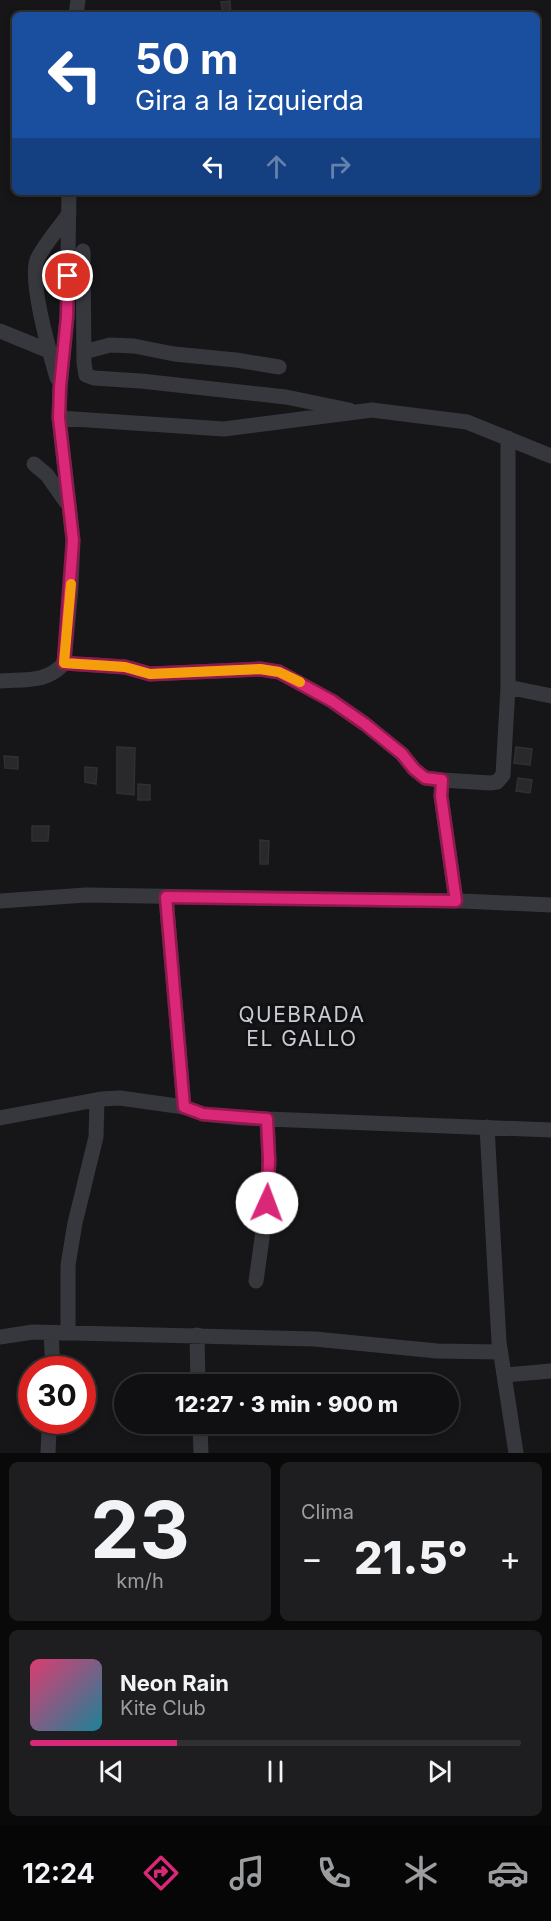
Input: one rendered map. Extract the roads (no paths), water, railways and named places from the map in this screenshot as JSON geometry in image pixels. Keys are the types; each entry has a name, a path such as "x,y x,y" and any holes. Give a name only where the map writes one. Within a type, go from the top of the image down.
{"street":[{"path":"0,681 45,678 56,673 64,663 73,540 59,418 67,317 69,195"},
{"path":"60,387 49,351 35,269 41,251 69,214"},
{"path":"83,251 86,375 94,378 286,397 342,407 355,412"},
{"path":"0,331 49,351"},
{"path":"61,370 110,345 134,346 174,354 279,366"},
{"path":"59,418 224,429 372,410 467,422 551,456"},
{"path":"64,663 125,667 150,674 260,669 279,672 332,701 365,724 402,754 425,778 490,783 501,780 508,687 508,438"},
{"path":"34,464 47,475 68,505"},
{"path":"508,687 551,696"},
{"path":"442,780 441,796 456,901"},
{"path":"0,902 86,895 551,904"},
{"path":"166,897 184,1107"},
{"path":"0,1119 97,1100 120,1098 184,1107 203,1114 267,1119 551,1130"},
{"path":"68,1333 68,1265 75,1223 96,1137 97,1100"},
{"path":"256,1281 267,1203 269,1160 267,1119"},
{"path":"487,1127 500,1352 516,1453"},
{"path":"0,1337 33,1332 197,1335 315,1339 437,1351 500,1352"},
{"path":"51,1333 52,1356"},
{"path":"197,1335 198,1374"},
{"path":"504,1376 551,1371"},
{"path":"48,1453 49,1434"},
{"path":"200,1434 201,1453"}],"district":[{"name":"QUEBRADA EL GALLO","path":"302,1026"}]}
